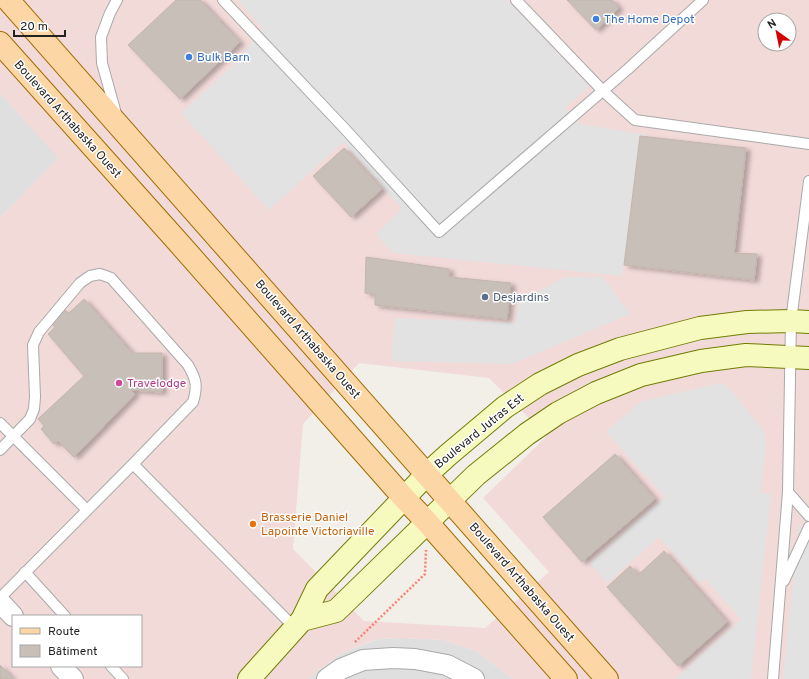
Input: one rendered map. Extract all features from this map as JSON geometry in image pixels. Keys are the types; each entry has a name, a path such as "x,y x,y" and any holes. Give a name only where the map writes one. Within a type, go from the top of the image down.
{"main road":[{"name":"Boulevard Arthabaska Ouest","path":"8,0 119,124 607,679"},
{"name":"Boulevard Arthabaska Ouest","path":"0,43 566,679"},
{"name":"Boulevard Jutras Est","path":"249,679 299,624 317,589 427,474 505,407 540,384 578,366 620,349 700,328 746,322 800,322"},
{"path":"299,624 336,611 476,475 527,434 558,413 596,392 642,375 701,361 746,355 800,357"}],"street":[{"path":"0,602 12,615"},
{"path":"327,679 341,669 363,660 392,658 414,659 447,665 474,679"},
{"path":"62,667 73,679"}],"lane":[{"path":"117,0 110,13 102,37 102,63 119,124"},
{"path":"222,0 345,129 439,232 603,91 703,0"},
{"path":"516,0 603,91 634,120 809,144"},
{"path":"773,679 800,357 800,322 809,181"},
{"path":"0,450 30,419 34,409 35,391 33,345 39,332 80,283 90,276 100,274 111,278 188,365 195,377 197,390 193,402 0,598"},
{"path":"0,424 87,510"},
{"path":"133,464 299,624"},
{"path":"788,492 809,516"},
{"path":"780,589 809,527"},
{"path":"25,572 64,615"},
{"path":"112,667 123,679"}],"path":[{"path":"354,644 425,574 427,522"}],"shaded area":[{"path":"0,0 809,0 809,679 513,679 476,651 443,640 404,638 377,639 342,653 312,675 309,679 0,679 0,218 58,158 0,93","holes":["359,363 489,378 547,436 483,498 549,572 485,628 364,621 293,549 303,424"]},
{"path":"238,0 507,0 589,86 565,108 580,124 652,136 640,136 622,276 393,253 376,234 402,209 343,142 269,210 181,113 232,66 263,29"},
{"path":"0,93 59,158 0,218"},
{"path":"565,277 603,277 630,314 512,364 391,361 395,318 516,323 518,303"},
{"path":"720,383 728,387 764,431 766,444 761,493 771,494 751,679 675,679 741,619 705,579 700,583 659,537 607,583 590,563 665,497 606,432 640,402"},
{"path":"799,524 809,536 809,679 783,679"},
{"path":"404,638 443,640 476,651 513,679 309,679 312,675 342,653 378,639"}],"building":[{"path":"176,0 200,0 240,42 180,99 128,45"},
{"name":"The Home Depot","path":"567,0 612,0 619,8 596,30"},
{"path":"640,136 746,148 734,253 757,254 754,280 624,265"},
{"path":"344,148 382,189 351,217 313,176"},
{"path":"366,257 449,269 449,277 511,283 507,319 375,305 375,295 365,293"},
{"name":"Travelodge","path":"84,299 132,353 162,353 162,392 131,390 135,394 74,457 58,441 54,444 41,429 44,426 38,419 84,376 48,334 55,327 50,323 64,310 69,313"},
{"path":"615,454 655,499 582,562 543,517"},
{"path":"664,551 727,622 678,666 607,587 630,566 638,575"},
{"path":"0,665 13,679 0,679"}],"place":[{"name":"The Home Depot","path":"596,19"},
{"name":"Bulk Barn","path":"189,57"},
{"name":"Desjardins","path":"485,297"},
{"name":"Travelodge","path":"119,383"},
{"name":"Brasserie Daniel Lapointe Victoriaville","path":"253,524"}]}
